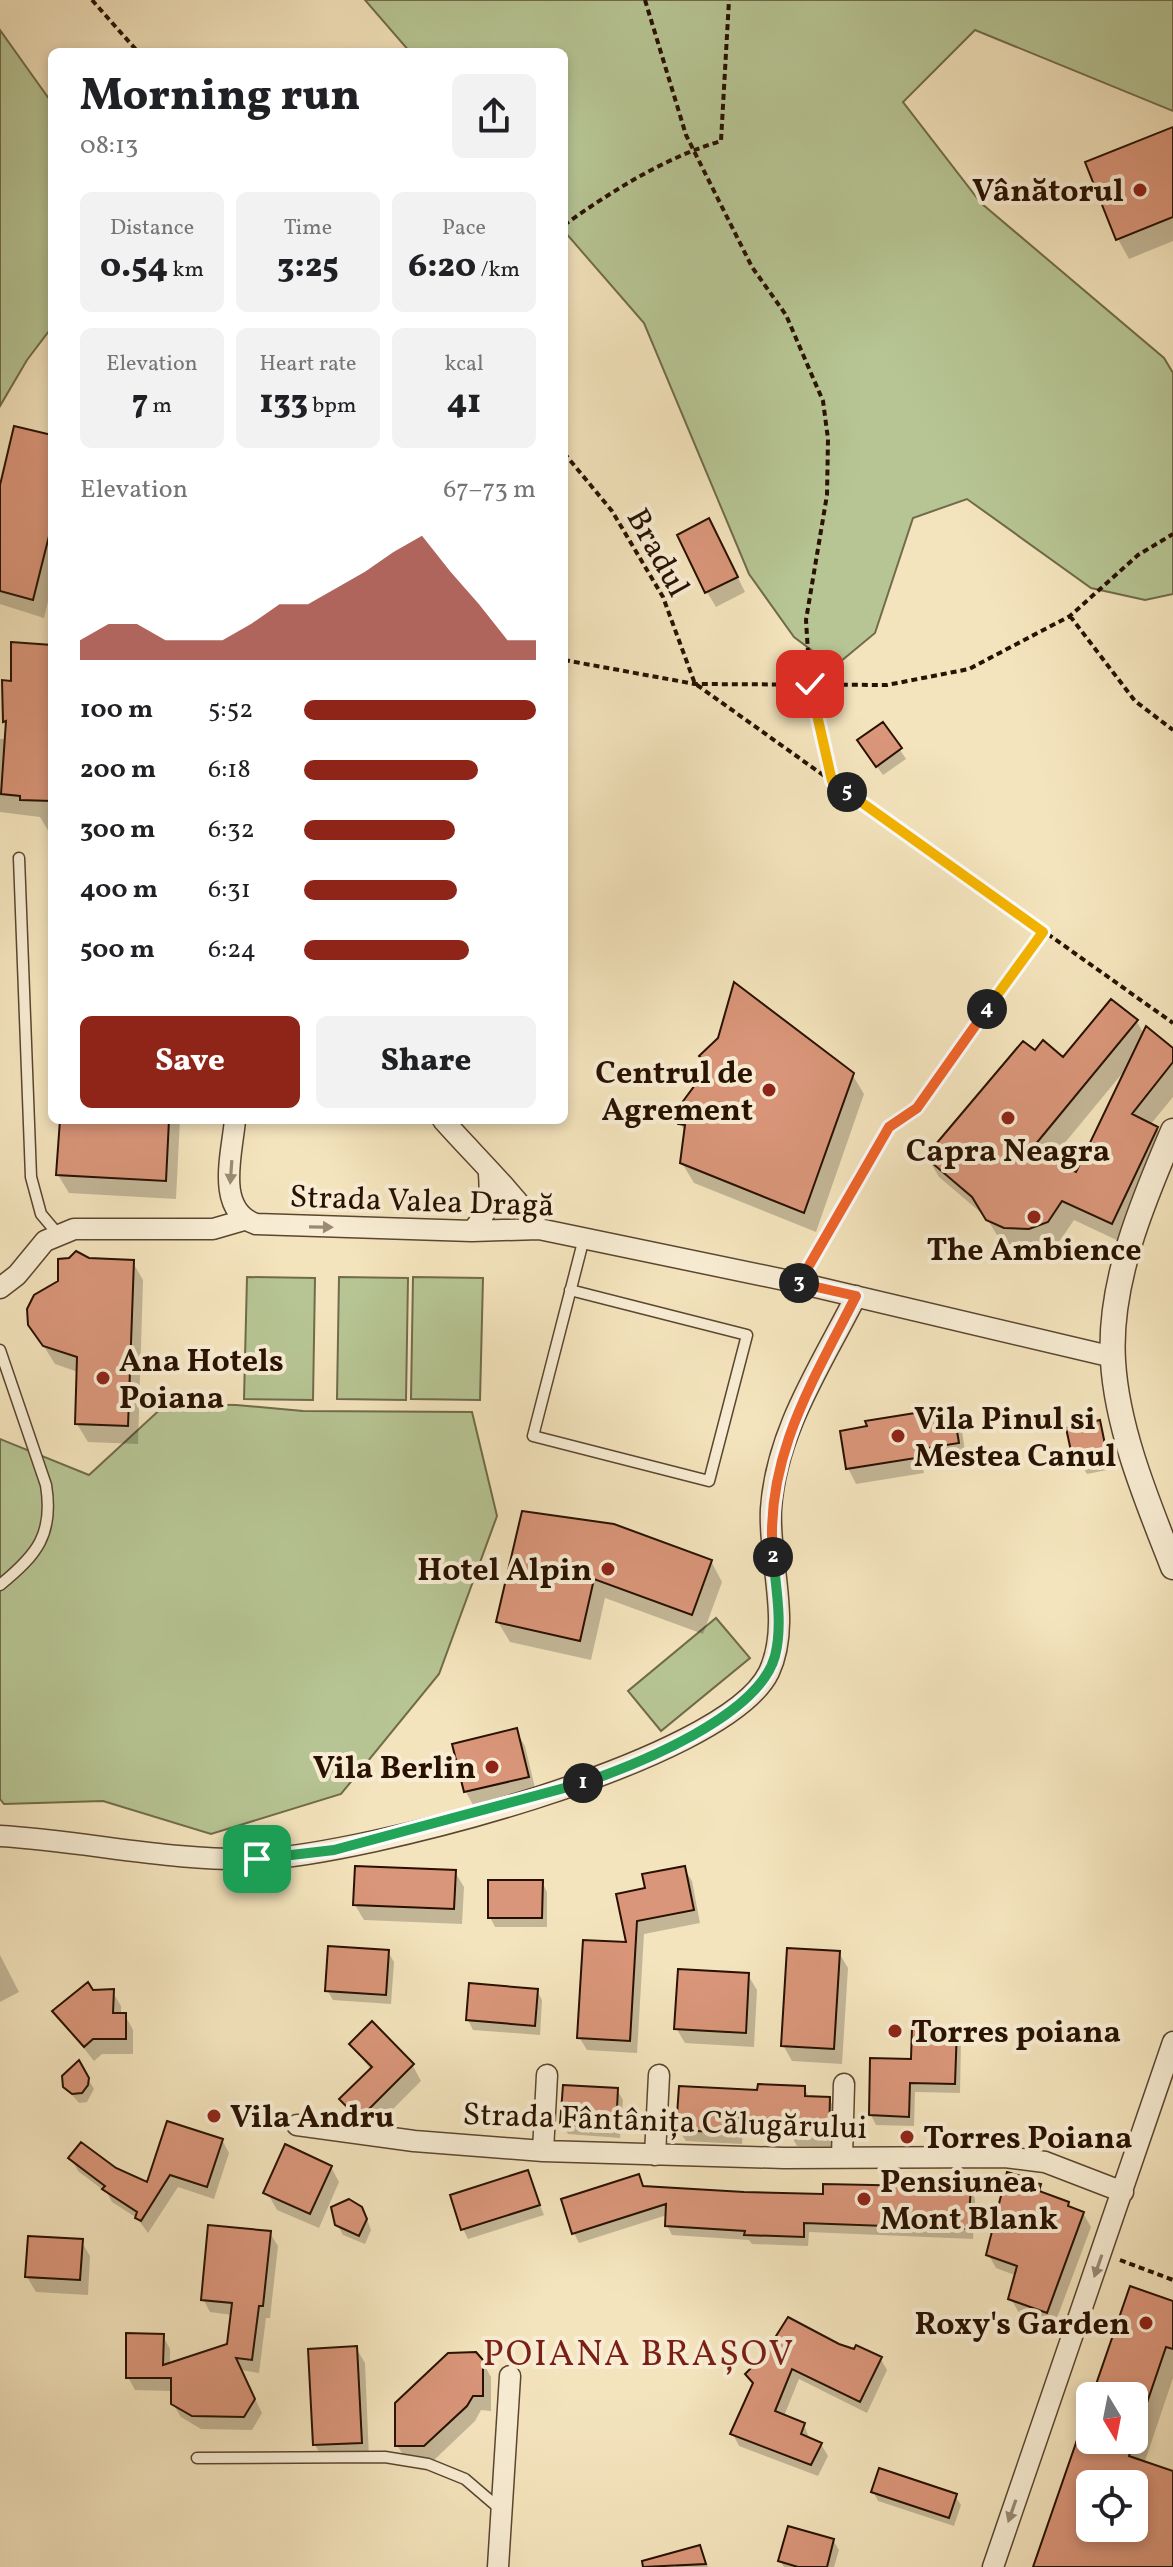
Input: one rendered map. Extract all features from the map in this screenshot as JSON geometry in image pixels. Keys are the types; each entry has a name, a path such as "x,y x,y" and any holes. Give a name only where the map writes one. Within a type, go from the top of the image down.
{"street":[{"name":"Strada Valea Dragă","path":"235,1124 229,1192 234,1208 244,1220"},
{"path":"446,1124 489,1174 521,1203 539,1229"},
{"path":"1173,1131 1134,1230 1121,1284 1113,1357 1127,1431 1173,1567"},
{"path":"472,1231 486,1215 491,1201 489,1174"},
{"name":"Strada Valea Dragă","path":"57,1233 74,1229 213,1229 244,1220 270,1226 472,1231 539,1229 799,1283 1113,1357"},
{"path":"0,1288 57,1233"},
{"path":"0,1836 208,1858 293,1857 395,1835 568,1788 625,1768 681,1740 753,1693 768,1674 778,1631 771,1510 776,1477 785,1440 802,1399 856,1296"},
{"path":"993,2567 1173,2042"},
{"path":"543,2151 547,2075"},
{"path":"655,2155 659,2075"},
{"path":"842,2157 844,2084"},
{"name":"Strada Fântânița Călugărului","path":"297,2125 414,2141 543,2151 655,2155 1005,2157 1045,2162 1123,2192"},
{"path":"498,2567 510,2376"}],"lane":[{"path":"19,858 31,1177 41,1214 57,1233"},
{"path":"570,1290 747,1335 709,1481 533,1436 570,1290 584,1238"},
{"path":"0,1350 46,1485 49,1508 47,1529 35,1553 0,1585"},
{"path":"197,2458 385,2457 428,2464 465,2479 502,2511"}],"path":[{"path":"92,0 134,48"},
{"path":"645,0 671,95 686,135 752,267 786,315 823,401 828,439 827,495 806,620 810,684 832,781"},
{"path":"568,222 649,171 695,149 721,141 729,0"},
{"name":"Bradul","path":"568,458 612,511 663,597 695,684"},
{"path":"568,661 695,684 887,685 969,669 1070,616 1138,555 1173,534"},
{"path":"1070,616 1135,701 1173,730"},
{"path":"695,684 1173,1023"},
{"path":"799,1283 889,1127 917,1108 1043,932"},
{"path":"1102,2254 1173,2280"}],"green space":[{"path":"365,0 1173,0 1173,111 975,30 903,102 981,203 1164,358 1173,373 1173,594 1145,600 1091,588 967,499 913,518 875,633 834,667 794,637 749,574 644,323 568,236 568,48 407,48"},
{"path":"0,30 48,97 48,332 27,360 0,406"},
{"path":"247,1277 315,1278 313,1400 244,1399"},
{"path":"339,1277 408,1278 406,1400 337,1399"},
{"path":"413,1277 483,1278 480,1400 411,1399"},
{"path":"166,1404 236,1405 303,1411 472,1412 497,1516 439,1674 341,1794 211,1834 103,1801 4,1804 0,1799 0,1439 89,1475"},
{"path":"716,1618 750,1658 661,1731 628,1691"}],"building":[{"path":"1173,127 1173,217 1116,240 1085,162"},
{"path":"14,426 48,434 48,540 33,600 0,591 0,485"},
{"path":"709,518 738,577 705,593 677,535"},
{"path":"11,642 48,645 48,801 20,800 20,796 1,794 6,721 3,722 2,680 11,681"},
{"path":"883,722 902,748 876,767 857,740"},
{"name":"Centrul de Agrement","path":"734,982 854,1073 804,1213 680,1163 685,1125 678,1124 678,1108 709,1066 699,1056 718,1038"},
{"name":"Capra Neagra","path":"1111,999 1138,1020 1030,1151 1076,1172 1146,1026 1173,1048 1173,1062 1132,1114 1158,1127 1112,1224 1062,1201 1048,1222 1029,1229 1004,1228 986,1220 972,1197 925,1157 1023,1041 1035,1050 1043,1040 1063,1057"},
{"path":"60,1124 169,1124 166,1181 56,1175"},
{"name":"Ana Hotels Poiana","path":"76,1251 89,1258 134,1260 128,1426 75,1424 77,1357 43,1346 28,1325 27,1309 34,1295 58,1281 58,1259 69,1258"},
{"path":"953,1407 959,1443 915,1450 916,1458 846,1469 840,1431 867,1426 865,1421"},
{"path":"1100,1420 1108,1459 1080,1465 1077,1450 1071,1451 1066,1428"},
{"name":"Hotel Alpin","path":"522,1511 614,1524 712,1560 692,1615 594,1579 580,1641 496,1622"},
{"name":"Vila Berlin","path":"517,1728 529,1777 464,1792 452,1744"},
{"path":"355,1866 456,1870 454,1909 353,1905"},
{"path":"685,1866 694,1910 637,1921 630,2041 577,2038 583,1940 626,1942 616,1894 645,1888 642,1874"},
{"path":"488,1880 543,1880 542,1918 488,1918"},
{"path":"328,1946 389,1950 386,1995 325,1991"},
{"path":"787,1948 840,1951 834,2049 781,2046"},
{"path":"678,1969 749,1973 746,2033 674,2029"},
{"path":"88,1982 93,1990 114,1989 113,2013 126,2013 126,2039 93,2039 84,2047 52,2011"},
{"path":"469,1983 538,1989 535,2026 466,2020"},
{"path":"372,2021 414,2064 359,2119 339,2099 372,2067 349,2044"},
{"path":"912,2027 957,2028 955,2084 910,2083 909,2117 869,2115 870,2058 911,2059"},
{"path":"79,2060 89,2078 88,2085 82,2093 72,2094 63,2087 62,2076"},
{"path":"758,2084 805,2086 805,2096 830,2097 829,2136 788,2134 789,2121 737,2118 736,2133 676,2130 679,2086 757,2090"},
{"path":"563,2085 618,2088 616,2129 560,2125"},
{"path":"167,2121 223,2139 207,2187 170,2175 141,2221 135,2218 137,2212 102,2189 105,2186 68,2158 81,2142 116,2168 147,2182"},
{"path":"285,2144 332,2166 310,2214 263,2193"},
{"path":"528,2170 540,2205 461,2230 450,2195"},
{"path":"1007,2172 1041,2184 1039,2191 1069,2202 1068,2206 1084,2212 1047,2313 1008,2299 1017,2266 986,2255"},
{"path":"639,2174 643,2186 744,2192 823,2194 823,2184 971,2187 968,2229 804,2223 804,2237 744,2235 745,2231 665,2226 666,2204 572,2234 561,2199"},
{"path":"349,2199 362,2207 367,2219 359,2236 335,2225 331,2207"},
{"path":"208,2225 271,2231 263,2306 259,2306 252,2360 236,2358 255,2399 244,2417 192,2416 171,2404 171,2378 126,2378 126,2333 164,2334 163,2365 227,2344 232,2303 201,2300"},
{"path":"28,2236 83,2239 80,2280 25,2277"},
{"path":"1130,2286 1173,2301 1173,2349 1166,2347 1148,2400 1148,2382 1097,2382"},
{"path":"788,2317 839,2344 854,2349 856,2345 882,2357 860,2402 792,2369 775,2411 805,2423 801,2434 822,2443 811,2465 730,2434 753,2383 745,2374 764,2355"},
{"path":"357,2346 362,2443 313,2445 308,2349"},
{"path":"476,2352 483,2360 483,2396 473,2396 467,2406 424,2446 395,2446 395,2403 448,2353"},
{"path":"1076,2443 1076,2454 1130,2454 1173,2471 1173,2567 1033,2567"},
{"path":"879,2468 957,2494 949,2518 871,2492"},
{"path":"788,2526 834,2539 827,2567 798,2567 778,2561"},
{"path":"700,2545 706,2564 643,2567 642,2561"}],"place":[{"name":"Vânătorul","path":"1140,190"},
{"name":"Centrul de Agrement","path":"769,1090"},
{"name":"Capra Neagra","path":"1008,1118"},
{"name":"The Ambience","path":"1034,1217"},
{"name":"Ana Hotels Poiana","path":"103,1378"},
{"name":"Vila Pinul si Mestea Canul","path":"898,1436"},
{"name":"Hotel Alpin","path":"608,1569"},
{"name":"Vila Berlin","path":"492,1767"},
{"name":"Torres poiana","path":"895,2031"},
{"name":"Vila Andru","path":"214,2116"},
{"name":"Torres Poiana","path":"907,2137"},
{"name":"Pensiunea Mont Blank","path":"864,2199"},
{"name":"Roxy's Garden","path":"1146,2323"}],"district":[{"name":"POIANA BRAȘOV","path":"639,2352"}],"route":[{"path":"257,1859 334,1850 497,1809 625,1768 681,1740 733,1707 753,1693 768,1674 775,1655 778,1631 771,1510 776,1477 785,1440 802,1399 856,1296 799,1283 889,1127 917,1108 1043,932 832,781 810,684"}]}
